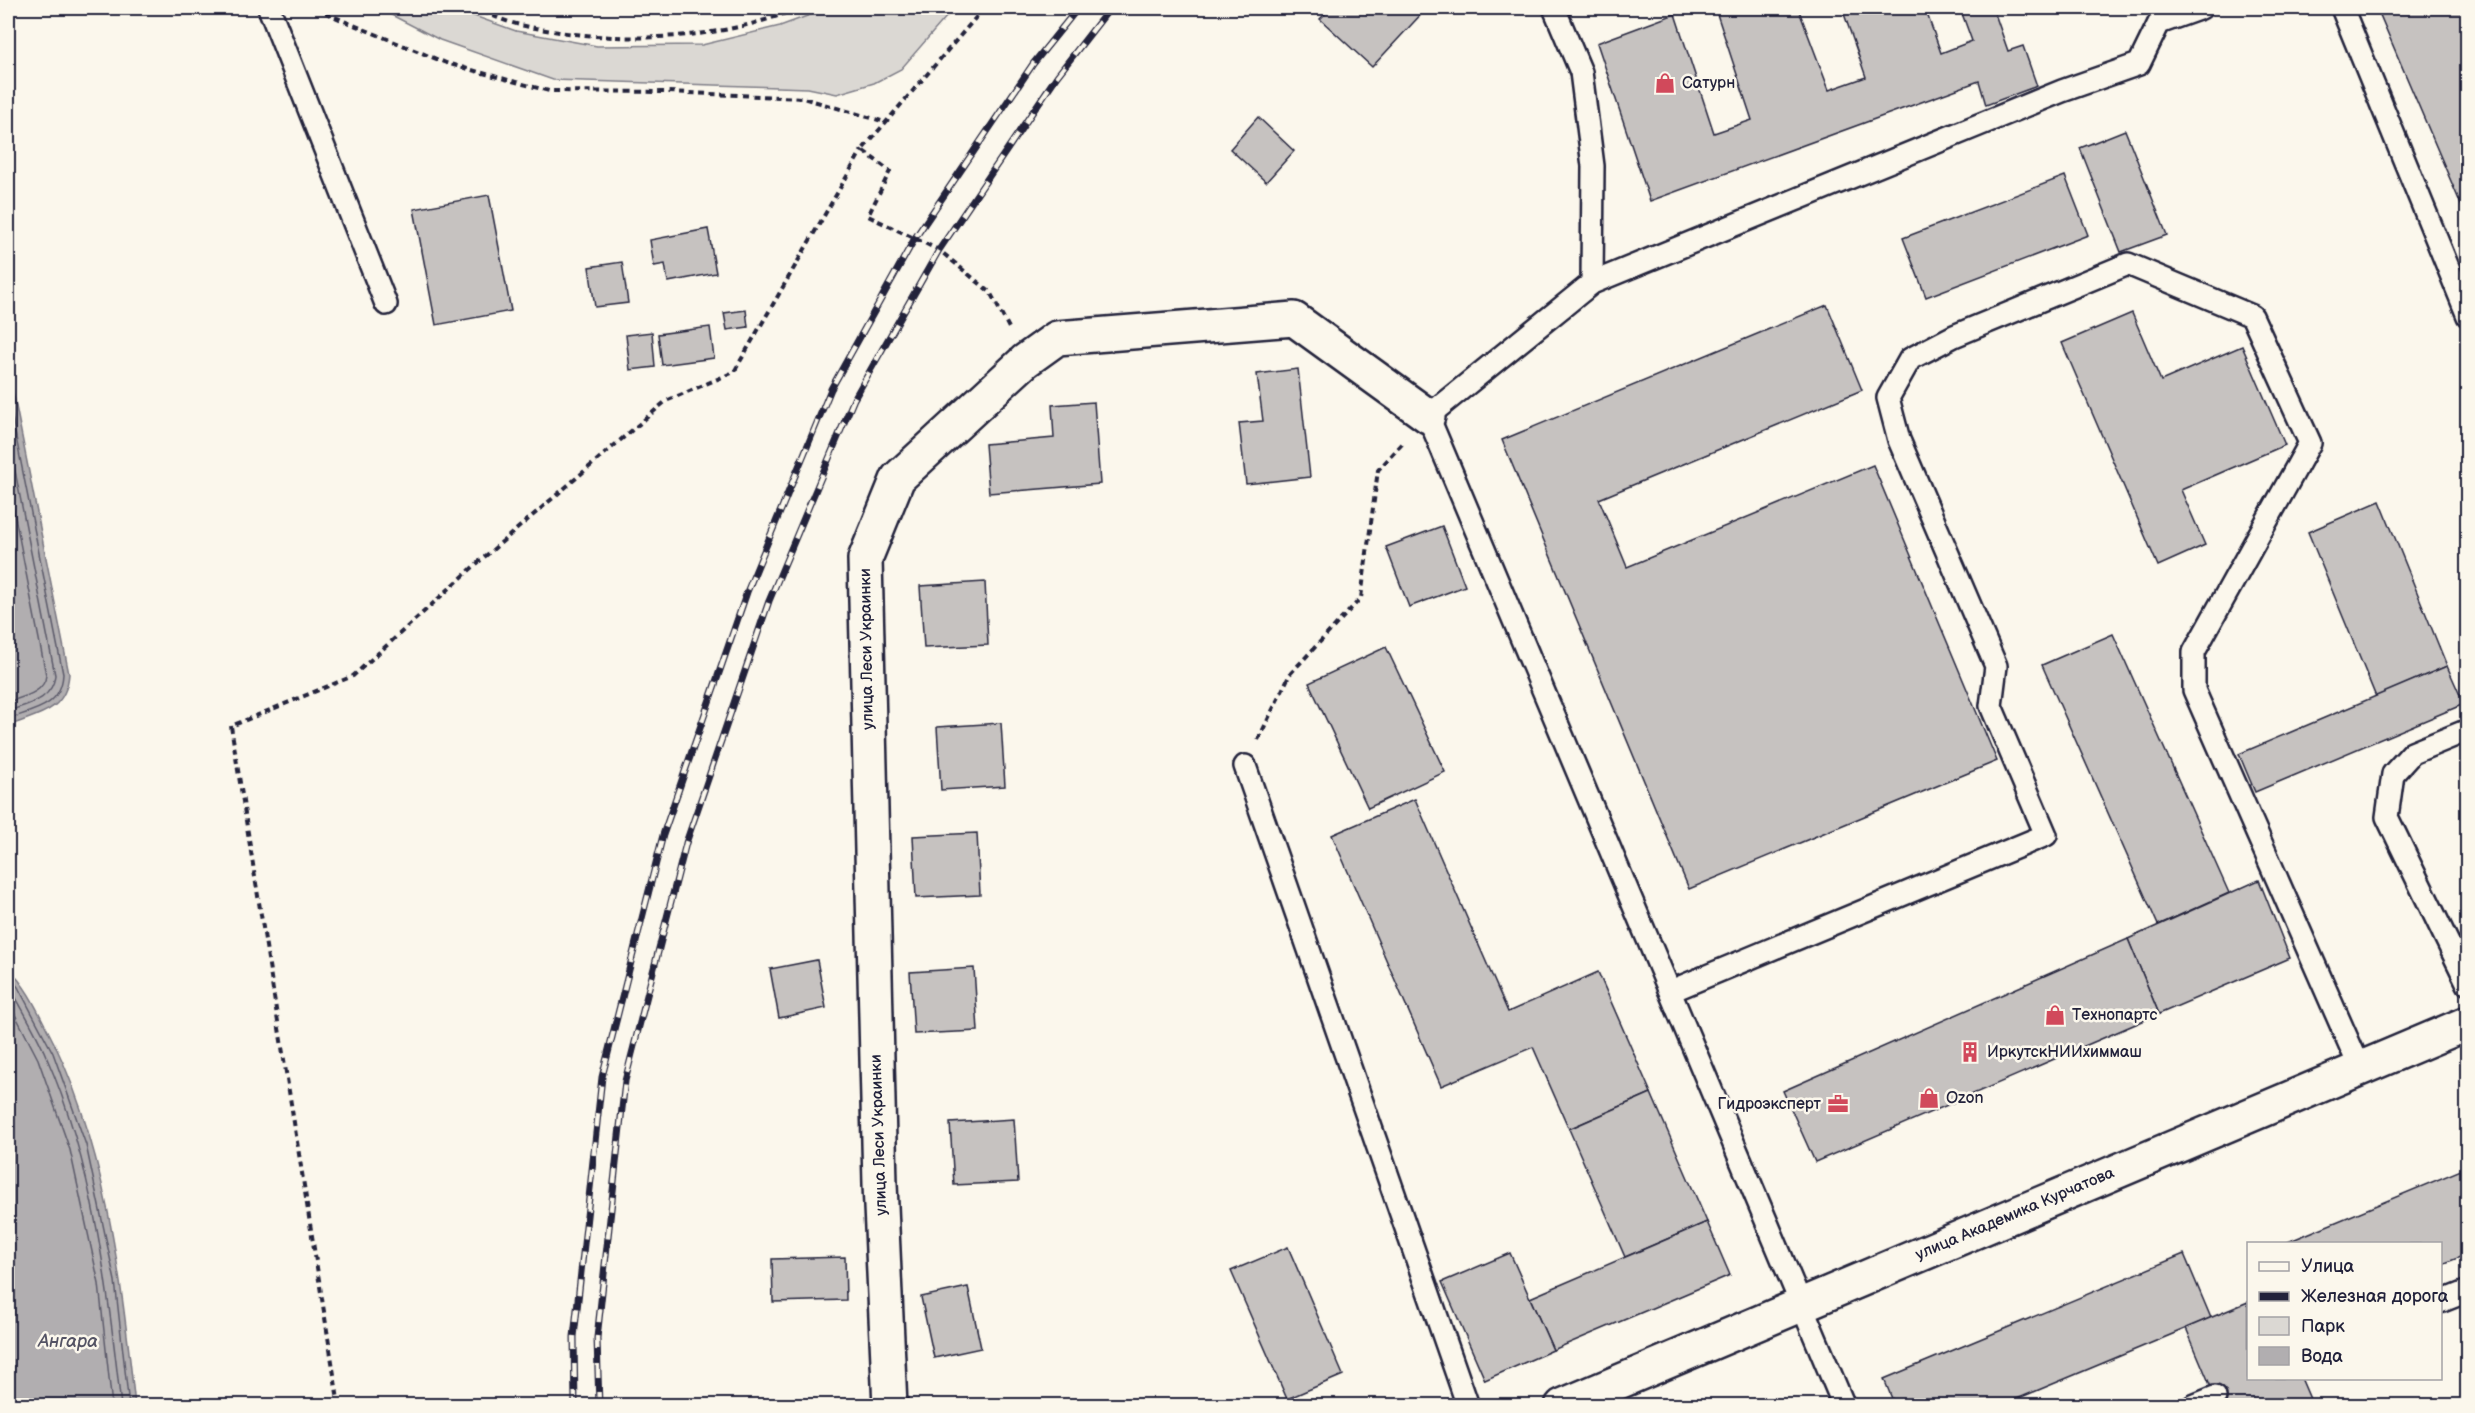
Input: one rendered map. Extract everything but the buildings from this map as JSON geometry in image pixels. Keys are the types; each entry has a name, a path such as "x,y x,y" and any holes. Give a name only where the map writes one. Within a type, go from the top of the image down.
{"street":[{"name":"улица Леси Украинки","path":"890,1406 880,1184 865,559 898,478 1025,361 1057,338 1294,319 1428,416"},
{"name":"улица Академика Курчатова","path":"1562,1406 2468,1023"}],"lane":[{"path":"269,8 386,304"},
{"path":"1554,8 1581,72 1593,166 1592,283"},
{"path":"1845,1406 1428,416 1592,283 2062,91 2139,64 2159,23 2201,8"},
{"path":"2342,8 2468,316"},
{"path":"1671,991 2046,835 1991,706 1996,666 1899,440 1888,398 1910,359 1954,336 2128,264 2252,316 2310,443 2194,652 2194,690 2360,1068"},
{"path":"2468,730 2412,753 2393,774 2387,817 2468,984"},
{"path":"1245,766 1468,1406"},
{"path":"2442,1301 2468,1291"},
{"path":"2193,1406 2215,1397"}],"path":[{"path":"316,8 446,63 549,91 667,92 803,98 885,122"},
{"path":"473,8 522,26 596,37 700,34 777,17 798,8"},
{"path":"339,1406 231,726 353,676 482,559 666,401 734,372 862,150 984,8"},
{"path":"862,150 890,171 868,216 939,250 990,292 1025,361"},
{"path":"1245,766 1290,674 1361,598 1378,470 1428,416"}],"green space":[{"path":"378,8 452,8 516,31 597,46 702,45 780,26 829,8 954,8 901,69 874,83 837,94 808,88 553,80 440,40"}],"water":[{"path":"8,366 69,674 67,687 62,696 49,710 8,726"},
{"name":"Ангара","path":"8,968 33,1002 66,1069 97,1162 108,1210 124,1308 135,1405 8,1405"}],"railway":[{"path":"575,1406 574,1337 602,1077 663,835 747,592 831,389 915,238 1033,64 1078,8"},
{"path":"599,1406 597,1338 625,1081 686,843 769,601 854,399 939,250 1057,76 1110,8"}],"place":[{"name":"Сатурн","path":"1665,83"},
{"name":"Технопартс","path":"2055,1015"},
{"name":"ИркутскНИИхиммаш","path":"1970,1052"},
{"name":"Ozon","path":"1929,1098"},
{"name":"Гидроэксперт","path":"1838,1104"}]}
